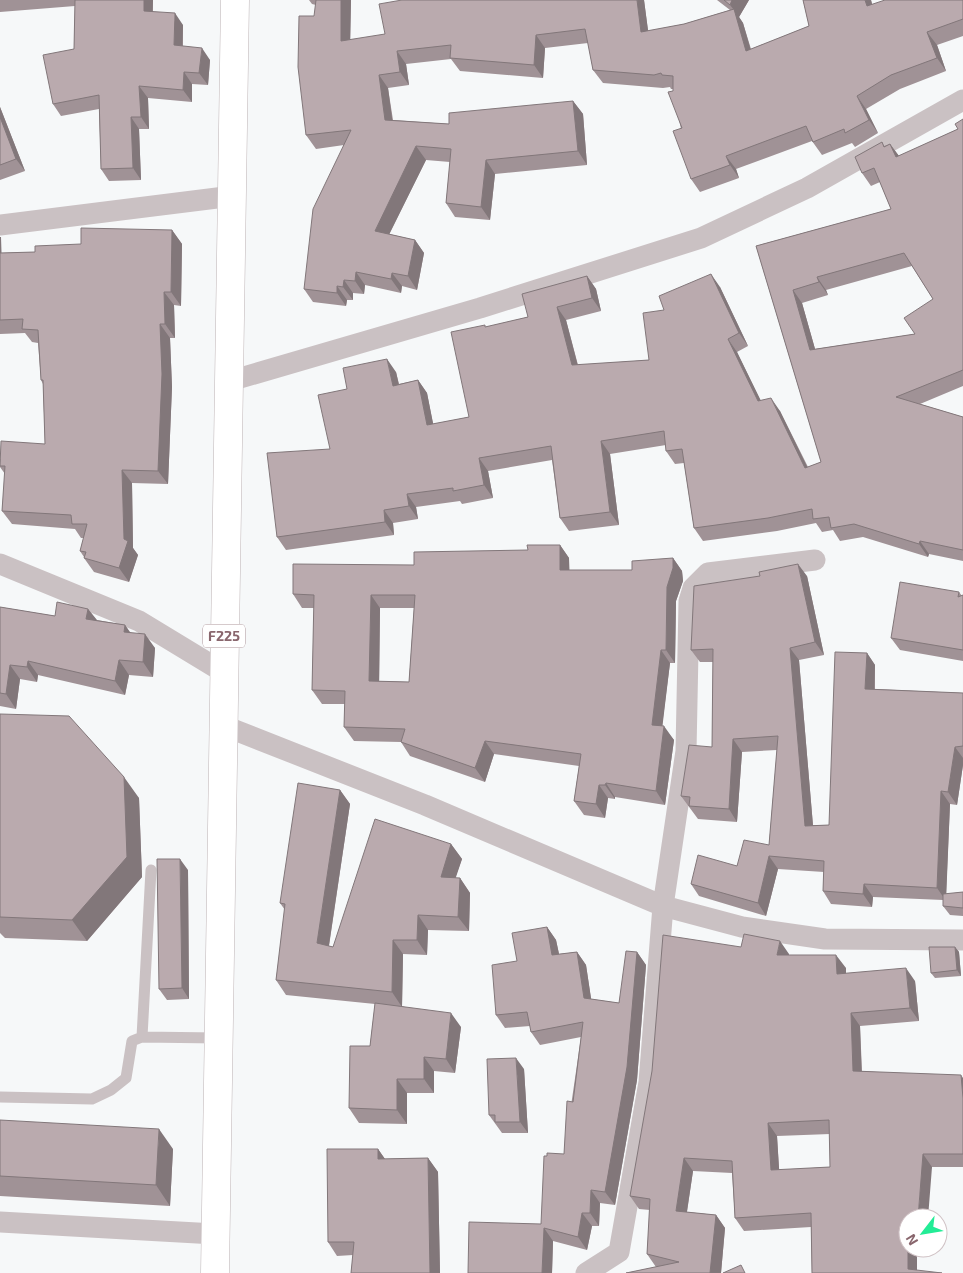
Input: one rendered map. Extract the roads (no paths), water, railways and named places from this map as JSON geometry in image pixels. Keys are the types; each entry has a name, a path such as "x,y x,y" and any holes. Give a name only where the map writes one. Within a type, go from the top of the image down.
{"main road":[{"name":"F225","path":"215,1273 222,725 230,381 235,0"}],"street":[{"path":"230,381 480,308 701,238 807,188 963,100"},
{"path":"0,225 233,196"},
{"path":"586,1273 619,1252 649,1082 663,906 686,751 689,601 693,588 708,572 815,560"},
{"path":"0,564 139,621 223,672"},
{"path":"222,725 424,805 663,906 742,927 824,939 963,940"},
{"path":"0,1222 215,1234"}],"lane":[{"path":"142,1037 151,870"},
{"path":"0,1096 92,1099 111,1090 126,1078 132,1041 142,1037 218,1038"}]}
